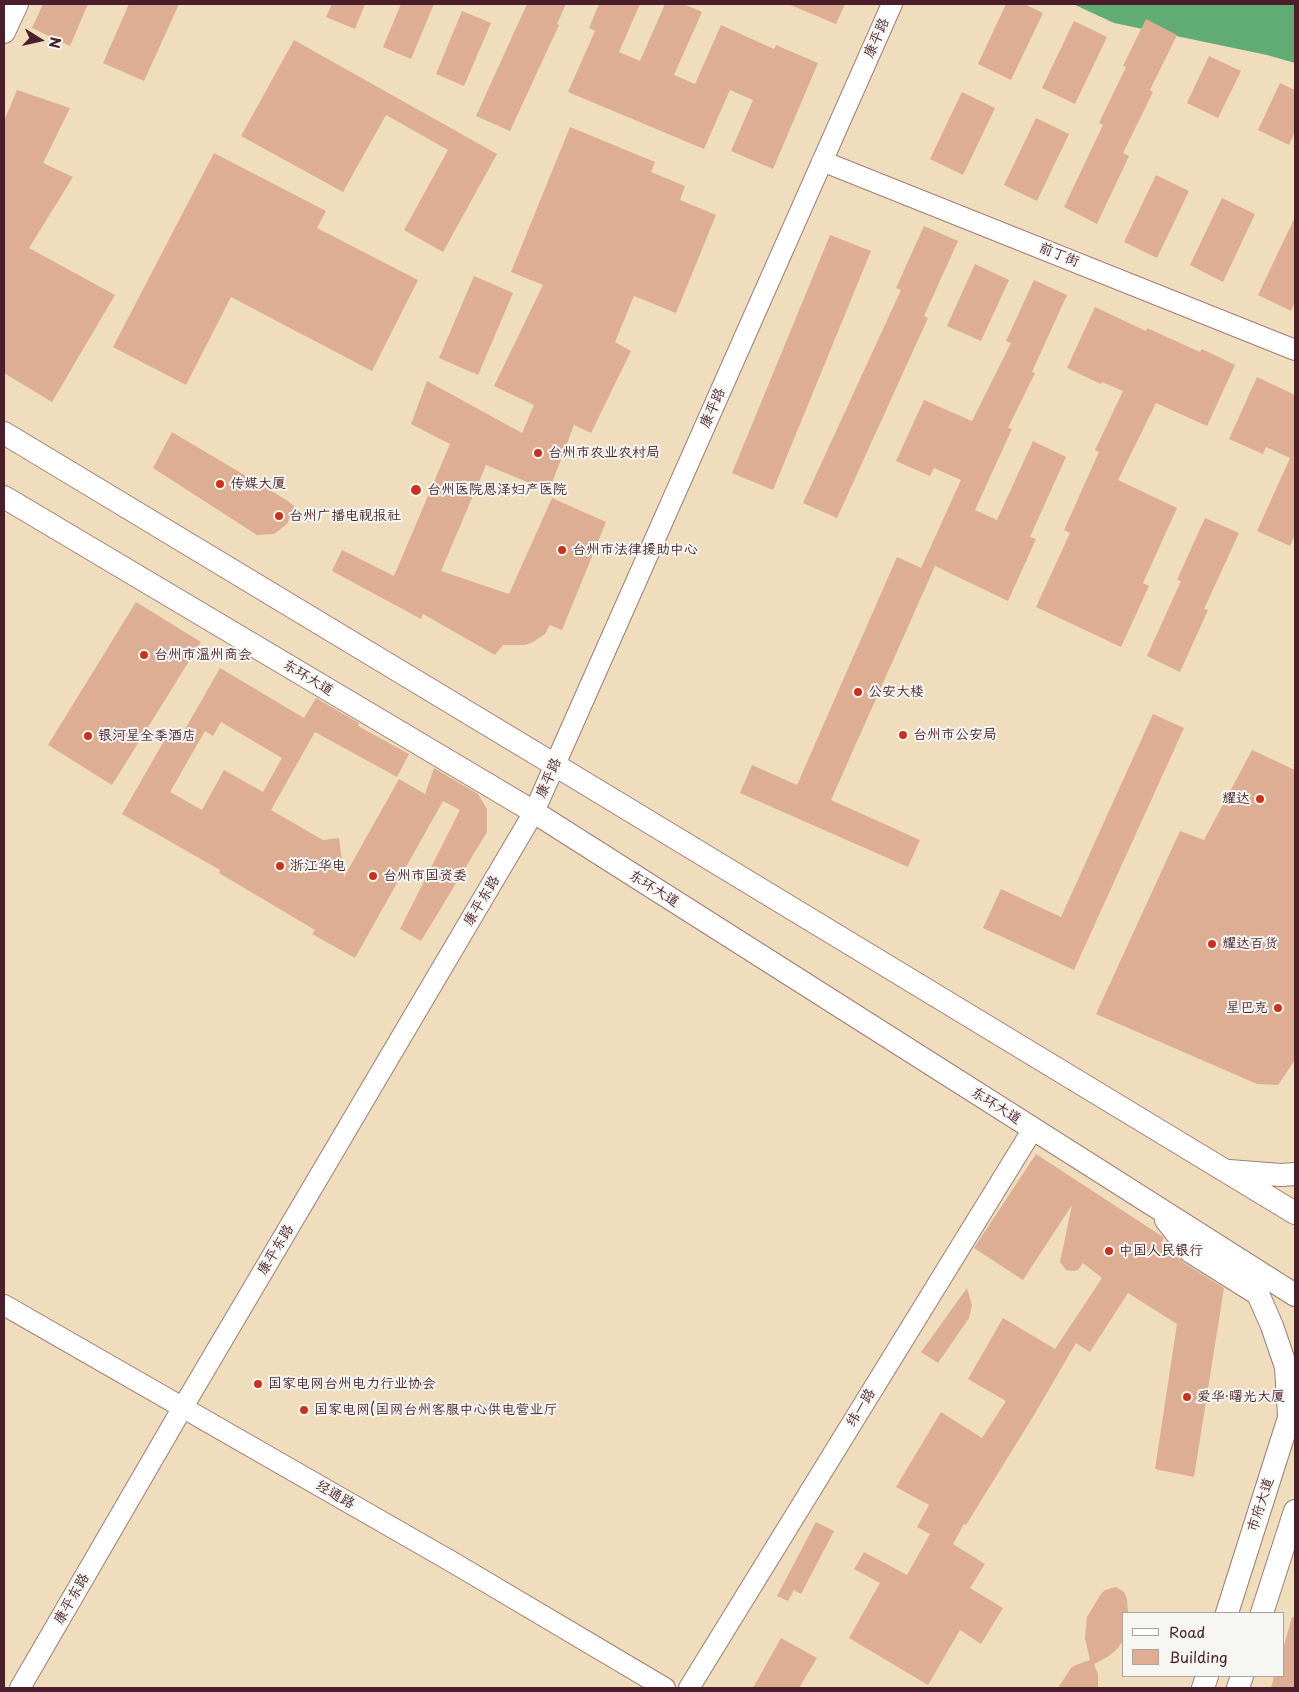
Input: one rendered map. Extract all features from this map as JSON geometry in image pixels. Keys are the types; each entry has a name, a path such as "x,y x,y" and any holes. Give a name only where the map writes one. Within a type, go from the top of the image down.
{"main road":[{"path":"4,32 16,4"},
{"path":"4,433 1295,1213"},
{"name":"东环大道","path":"4,498 534,812 1295,1295"},
{"path":"1226,1171 1281,1175 1295,1174"},
{"path":"1154,1206 1192,1252 1258,1294 1272,1326 1286,1367 1292,1406"},
{"name":"市府大道","path":"1226,1612 1292,1406"},
{"path":"1262,1612 1295,1511"}],"street":[{"name":"康平路","path":"534,812 892,4"},
{"name":"前丁街","path":"822,161 1295,350"},
{"name":"康平东路","path":"20,1688 534,812"},
{"name":"纬一路","path":"689,1688 1033,1129"},
{"name":"经通路","path":"4,1305 454,1564 665,1688"}],"green space":[{"path":"1073,4 1295,4 1295,63 1267,55 1114,23"}],"building":[{"path":"43,4 88,4 70,46 32,28"},
{"path":"129,4 179,4 144,81 103,63"},
{"path":"332,4 365,4 355,29 326,17"},
{"path":"401,4 434,4 411,59 383,47"},
{"path":"527,4 566,4 557,24 559,25 510,131 476,116"},
{"path":"599,4 640,4 619,52 640,61 665,4 684,4 702,12 674,75 695,84 721,25 774,49 776,45 818,63 773,169 731,151 753,100 730,90 704,149 568,92 595,31 589,28"},
{"path":"788,4 845,4 836,24"},
{"path":"1006,4 1024,4 1043,13 1011,80 978,64"},
{"path":"462,11 491,23 464,86 436,74"},
{"path":"1146,19 1177,35 1150,90 1153,92 1123,153 1129,156 1097,224 1064,207 1103,125 1099,123 1126,67 1123,66"},
{"path":"1074,21 1107,37 1075,104 1042,88"},
{"path":"294,40 497,154 443,252 404,230 448,150 386,115 343,192 241,136"},
{"path":"1209,56 1241,71 1218,118 1187,103"},
{"path":"1280,83 1295,90 1295,132 1289,145 1258,130"},
{"path":"17,90 70,108 43,163 73,177 29,248 115,295 52,402 4,373 4,121"},
{"path":"962,92 995,108 963,175 930,159"},
{"path":"1036,118 1069,134 1037,201 1004,185"},
{"path":"570,127 655,162 651,172 685,186 680,200 716,215 676,313 634,296 615,342 631,351 591,433 574,425 549,491 486,465 441,571 509,594 552,498 606,522 562,630 550,625 545,634 533,642 525,645 503,645 495,655 423,614 421,619 332,571 342,550 394,576 450,444 411,424 427,381 522,433 534,405 494,386 543,285 511,272"},
{"path":"214,153 326,211 317,228 418,280 372,371 231,297 186,385 113,347"},
{"path":"1156,175 1189,191 1157,258 1124,242"},
{"path":"1222,198 1255,214 1223,282 1190,265"},
{"path":"1295,217 1295,302 1291,311 1258,295"},
{"path":"924,226 958,241 924,316 928,318 837,518 803,503 901,290 896,288"},
{"path":"830,235 871,251 773,490 732,473"},
{"path":"975,264 1009,280 981,341 947,326"},
{"path":"474,276 513,293 478,375 439,358"},
{"path":"1034,280 1067,295 1032,372 1035,373 1008,428 1012,429 975,510 997,520 1033,441 1066,457 1030,537 1036,539 1008,601 935,566 831,800 920,840 908,867 740,793 752,765 797,785 897,557 921,568 961,480 934,468 930,476 896,461 924,400 972,421 1011,343 1006,341"},
{"path":"1095,307 1146,331 1147,328 1200,352 1202,349 1235,365 1207,426 1156,403 1118,480 1177,508 1143,583 1149,586 1121,647 1036,607 1070,533 1064,530 1099,452 1095,450 1123,391 1102,382 1101,384 1067,368"},
{"path":"1257,377 1295,395 1295,535 1290,546 1257,531 1290,458 1266,447 1263,454 1229,439"},
{"name":"传媒大厦","path":"172,432 288,501 294,506 287,524 274,534 257,535 153,468"},
{"path":"1205,518 1239,533 1204,609 1208,610 1180,672 1147,656 1181,581 1177,580"},
{"path":"136,602 201,642 112,785 48,745"},
{"path":"220,668 304,718 316,698 359,723 358,726 409,754 397,777 315,732 271,810 323,840 339,838 344,877 399,779 425,794 434,768 478,794 487,809 487,832 421,941 400,929 460,810 443,801 355,958 312,934 315,930 219,873 220,870 122,814 168,734 179,740","holes":["221,722 282,758 263,792 224,770 202,810 170,792 205,731 213,736"]},
{"path":"1153,714 1184,728 1074,970 983,928 1001,889 1061,917"},
{"name":"耀达百货","path":"1252,750 1295,770 1295,1060 1278,1085 1257,1084 1096,1014 1180,831 1204,840"},
{"path":"1036,1154 1163,1237 1161,1243 1174,1252 1184,1263 1224,1288 1194,1477 1155,1469 1177,1324 1128,1293 1090,1352 1076,1343 1034,1415 953,1544 985,1564 970,1588 1003,1608 981,1644 960,1630 928,1685 849,1638 880,1583 854,1569 864,1552 907,1575 930,1534 917,1527 929,1505 896,1487 941,1412 982,1438 1006,1401 968,1379 1003,1318 1055,1349 1102,1278 1083,1263 1078,1270 1073,1271 1066,1270 1060,1262 1072,1205 1023,1280 974,1248"},
{"path":"967,1288 972,1305 969,1318 938,1363 921,1352"},
{"path":"816,1522 834,1531 801,1594 794,1590 788,1601 777,1596"},
{"path":"1116,1587 1124,1592 1127,1599 1128,1612 1122,1612 1122,1642 1109,1656 1094,1664 1098,1674 1098,1688 1058,1688 1071,1668 1090,1660 1085,1638 1087,1617 1105,1590"},
{"path":"1292,1617 1295,1618 1295,1688 1271,1688 1274,1677 1284,1677 1284,1645"},
{"path":"781,1638 817,1658 799,1688 753,1688"}],"place":[{"name":"台州市农业农村局","path":"538,453"},
{"name":"传媒大厦","path":"220,484"},
{"name":"台州医院恩泽妇产医院","path":"416,490"},
{"name":"台州广播电视报社","path":"279,516"},
{"name":"台州市法律援助中心","path":"562,550"},
{"name":"台州市温州商会","path":"144,655"},
{"name":"公安大楼","path":"858,692"},
{"name":"台州市公安局","path":"903,735"},
{"name":"银河星全季酒店","path":"88,736"},
{"name":"耀达","path":"1260,799"},
{"name":"浙江华电","path":"280,866"},
{"name":"台州市国资委","path":"373,876"},
{"name":"耀达百货","path":"1212,944"},
{"name":"星巴克","path":"1278,1008"},
{"name":"中国人民银行","path":"1109,1251"},
{"name":"国家电网台州电力行业协会","path":"258,1384"},
{"name":"爱华·曙光大厦","path":"1187,1397"},
{"name":"国家电网(国网台州客服中心供电营业厅","path":"304,1410"}]}
